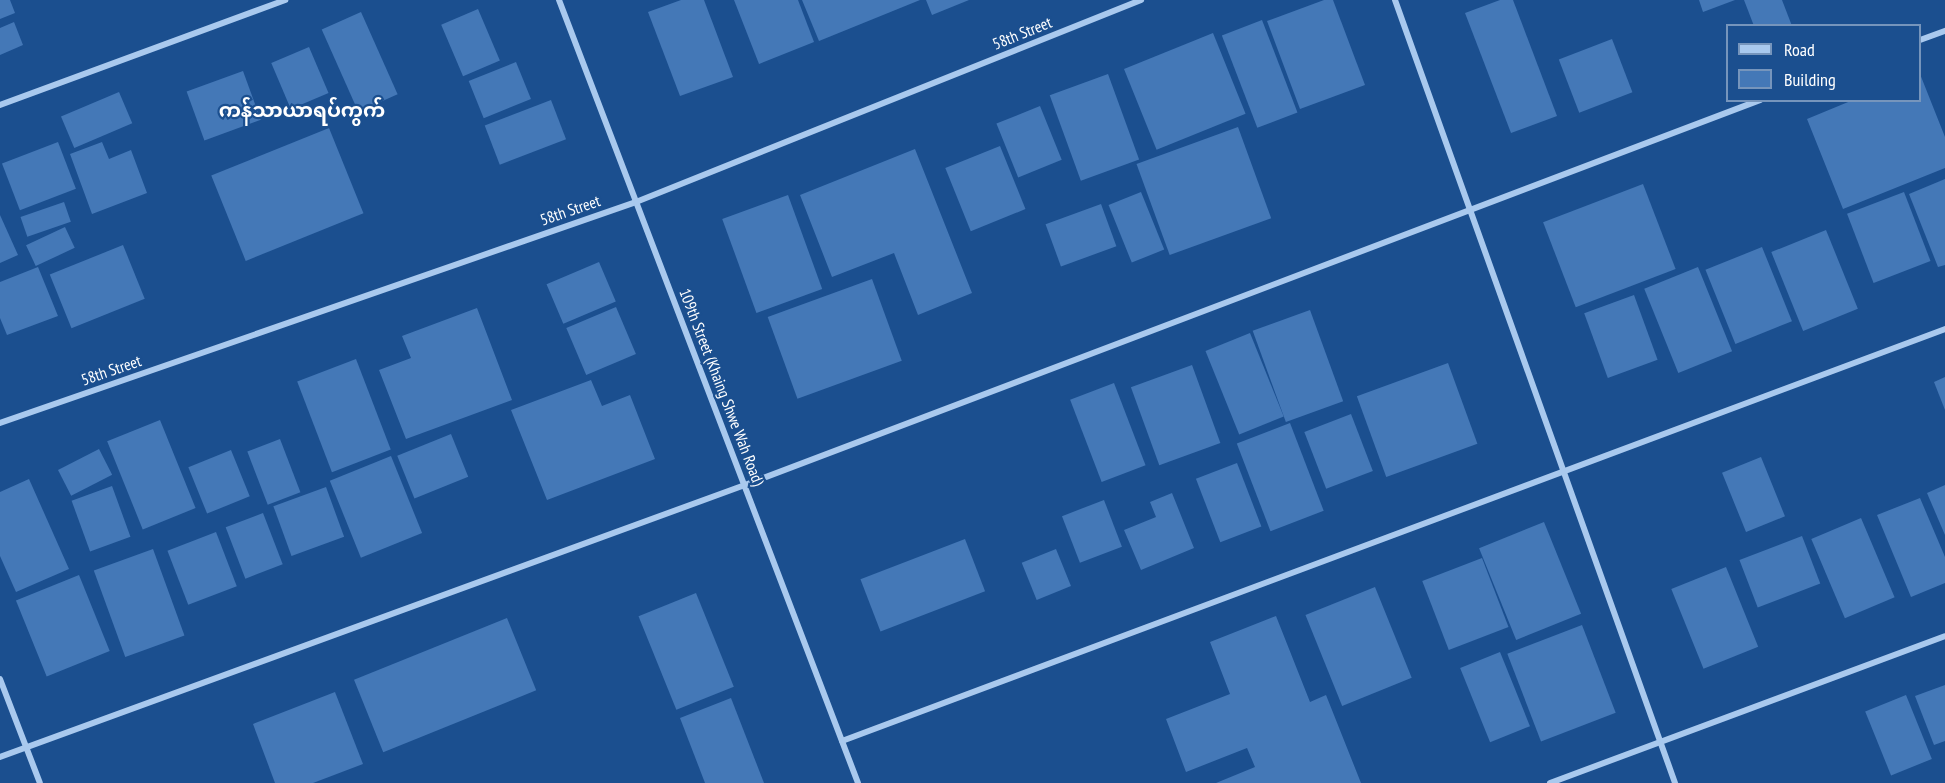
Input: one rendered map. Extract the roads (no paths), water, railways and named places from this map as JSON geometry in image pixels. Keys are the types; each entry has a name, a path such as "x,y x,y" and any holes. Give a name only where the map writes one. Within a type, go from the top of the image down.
{"street":[{"path":"0,105 285,0"},
{"name":"109th Street (Khaing Shwe Wah Road)","path":"559,0 858,783"},
{"name":"58th Street","path":"0,423 636,202 1141,0"},
{"path":"1395,0 1675,783"},
{"path":"1921,40 1945,31"},
{"path":"0,757 745,485 1755,102"},
{"path":"842,741 1945,329"},
{"path":"1550,783 1945,636"},
{"path":"0,678 28,746 40,783"}],"district":[{"name":"ကန်သာယာရပ်ကွက်","path":"302,110"}]}
